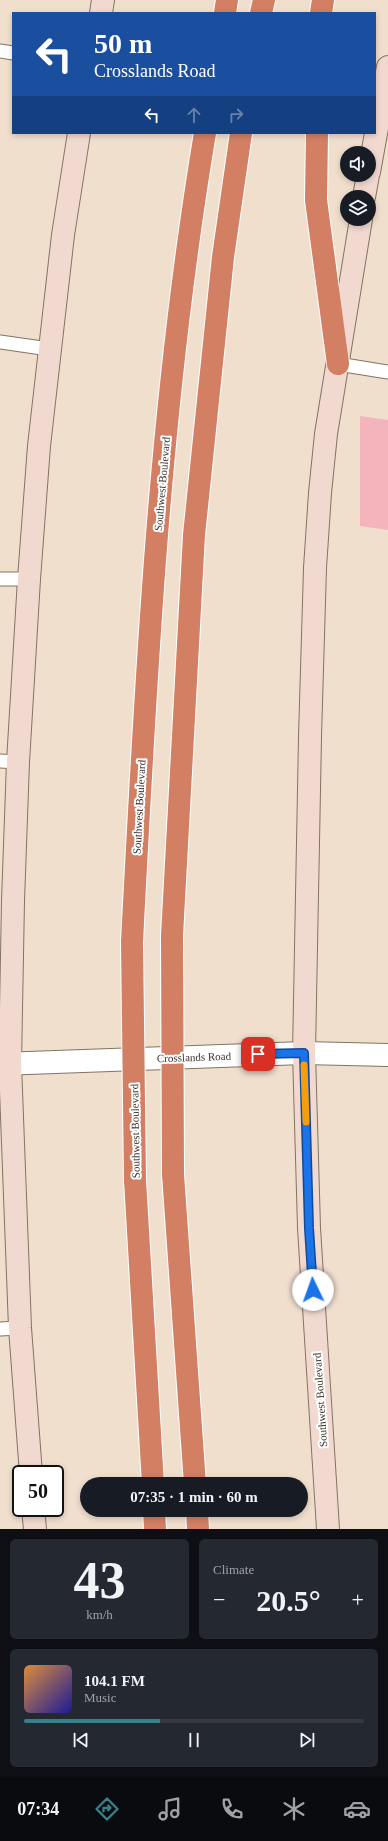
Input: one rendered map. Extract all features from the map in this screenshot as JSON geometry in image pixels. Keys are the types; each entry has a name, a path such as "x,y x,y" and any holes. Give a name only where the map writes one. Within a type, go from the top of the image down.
{"highway":[{"path":"225,12 227,0"},
{"path":"262,12 264,0"},
{"path":"321,12 323,0"},
{"name":"Southwest Boulevard","path":"153,1477 136,1180 132,942 148,648 159,520 191,212 205,134"},
{"path":"195,1477 173,1174 172,936 194,535 222,272 241,134"},
{"path":"317,134 316,200 338,364"},
{"path":"154,1517 155,1529"},
{"path":"197,1517 198,1529"}],"main road":[{"path":"101,12 104,0"},
{"path":"376,133 388,67"},
{"path":"30,1465 10,1329 5,1064 13,901 9,761 29,579 39,446 49,350 63,235 79,134"},
{"path":"374,146 376,134"},
{"name":"Southwest Boulevard","path":"328,1529 309,1228 304,1053 315,568 326,434 360,226"},
{"path":"34,1517 35,1529"}],"street":[{"name":"Crosslands Road","path":"5,1064 304,1053 388,1055"}],"lane":[{"path":"0,51 12,53"},
{"path":"0,342 49,350"},
{"path":"338,364 388,372"},
{"path":"0,579 29,579"}],"shaded area":[{"path":"360,416 388,420 388,530 360,526"}],"slow traffic":[{"path":"304,1065 306,1122"}],"route":[{"path":"258,1054 304,1053 309,1228 313,1290"}]}
